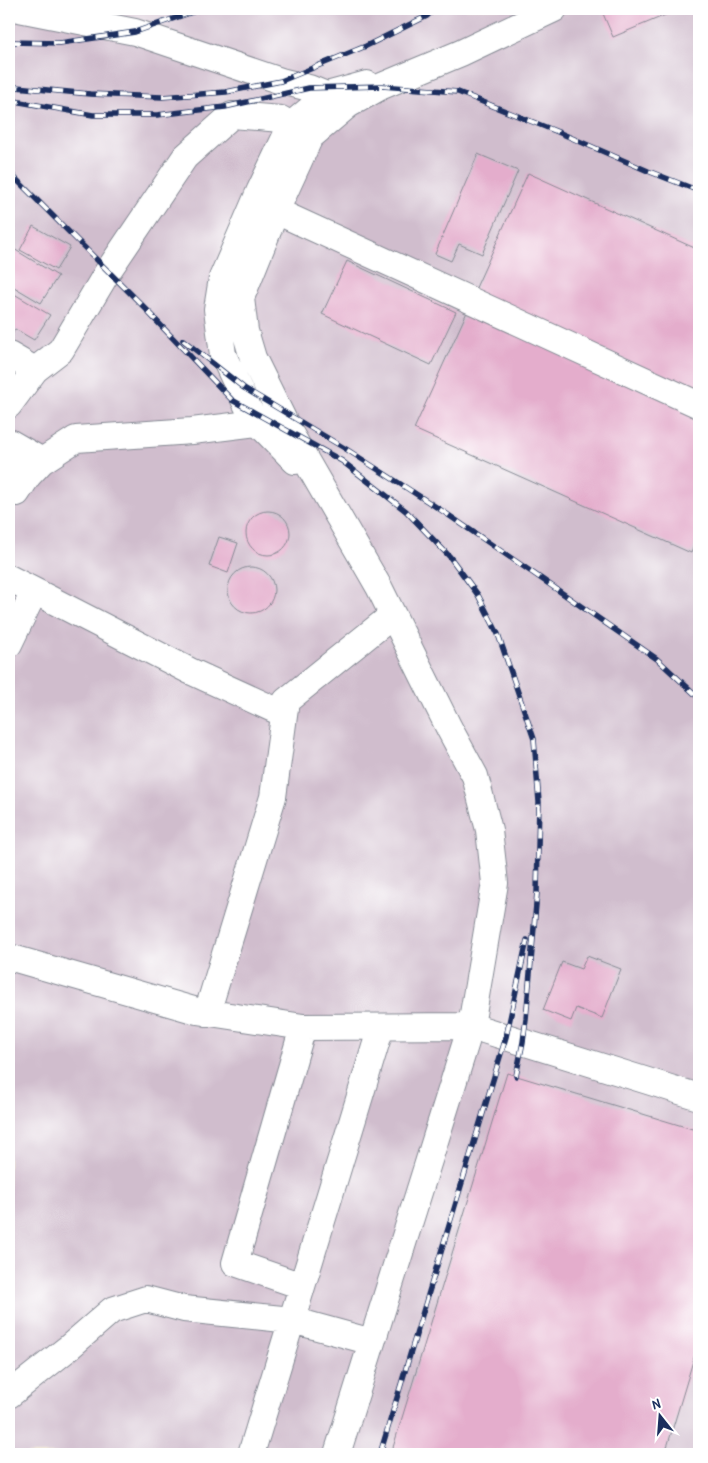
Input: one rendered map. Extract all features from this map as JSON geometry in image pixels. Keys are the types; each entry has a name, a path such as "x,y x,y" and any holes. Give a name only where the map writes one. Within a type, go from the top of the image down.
{"lane":[{"path":"19,9 135,32 281,81 309,88 338,100"},
{"path":"271,422 249,410 223,355 217,310 222,278 260,190 300,131 338,100 382,86 420,70 554,9"},
{"path":"9,355 18,386 61,350 108,271 185,157 232,115 281,119 300,131"},
{"path":"300,131 276,211 241,298 245,330 271,422 320,486 379,587 475,776 488,830 495,883 471,1026 337,1454"},
{"path":"276,211 699,405"},
{"path":"9,442 22,473 76,439 192,431 271,422"},
{"path":"9,578 190,671 284,714"},
{"path":"9,644 34,592"},
{"path":"207,1013 273,797 286,701 392,615"},
{"path":"9,957 207,1013 303,1027 471,1026 699,1097"},
{"path":"302,1286 235,1262 303,1027"},
{"path":"251,1454 381,1027"},
{"path":"9,1395 112,1310 146,1299 184,1309 292,1320 372,1342"}],"shaded area":[{"path":"9,9 699,9 699,1454 9,1454"}],"building":[{"path":"601,9 680,9 613,37"},
{"path":"478,154 518,171 482,254 459,244 451,261 435,254"},
{"path":"528,173 699,250 699,393 474,292"},
{"path":"33,226 70,247 56,270 20,250"},
{"path":"9,246 58,276 41,303 9,284"},
{"path":"347,261 456,312 431,365 322,314"},
{"path":"9,291 50,315 34,340 15,329 9,340"},
{"path":"467,312 699,416 699,535 691,553 414,429"},
{"path":"272,511 284,517 289,524 289,542 284,549 277,554 264,555 256,552 249,545 246,529 249,521 256,514"},
{"path":"219,537 238,543 228,573 209,566"},
{"path":"251,567 264,571 270,577 274,590 270,603 264,609 251,613 238,609 232,603 228,590 232,577 238,571"},
{"path":"587,956 621,969 602,1018 576,1008 571,1021 543,1010 562,962 581,969"},
{"path":"507,1073 699,1131 699,1341 665,1454 391,1454"}],"railway":[{"path":"9,42 60,43 135,32 201,9"},
{"path":"9,84 16,87 90,94 162,97 226,92 281,81 366,46 427,16 434,9"},
{"path":"9,100 93,115 157,115 225,107 309,88 382,86 458,92 699,191"},
{"path":"9,172 154,317"},
{"path":"148,312 232,400 342,461 406,511 450,557 478,595 498,634 534,739 539,802 537,893 526,1019 516,1076"},
{"path":"183,340 244,388 346,449 444,512 552,586 657,659 699,698"},
{"path":"380,1454 506,1037 527,940"}]}
